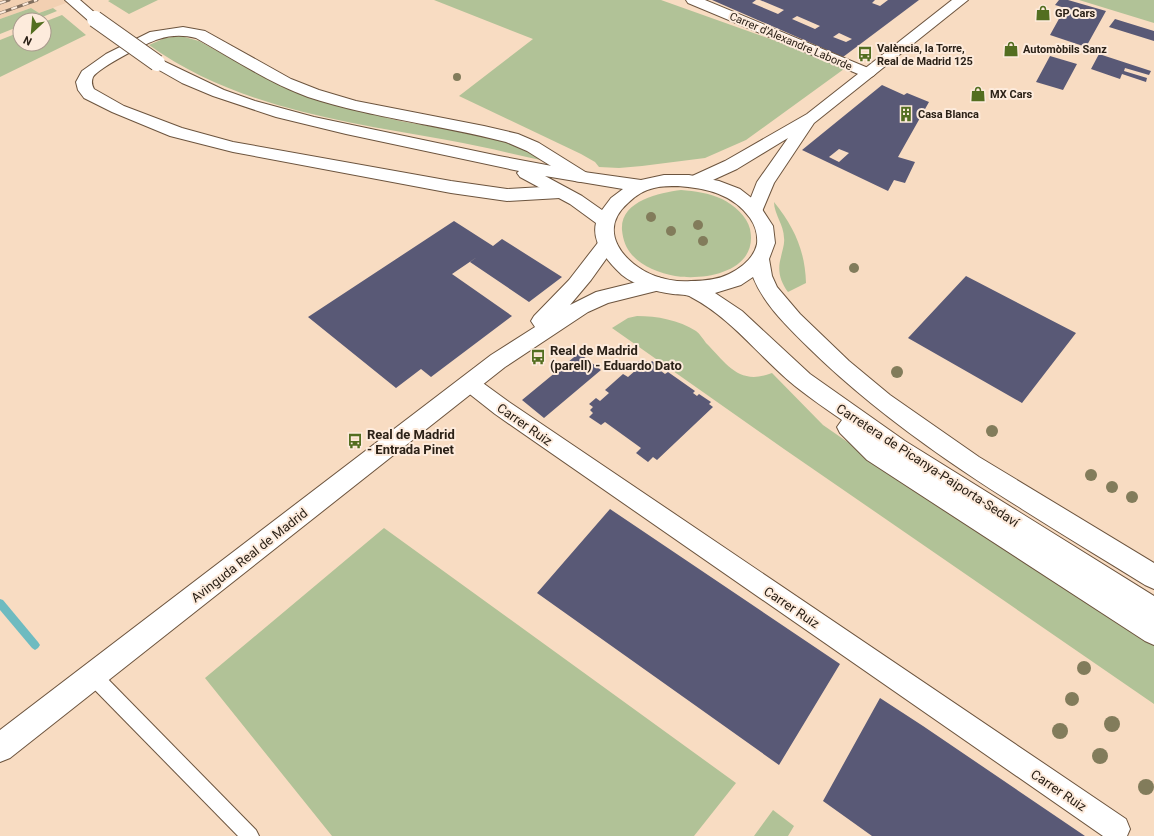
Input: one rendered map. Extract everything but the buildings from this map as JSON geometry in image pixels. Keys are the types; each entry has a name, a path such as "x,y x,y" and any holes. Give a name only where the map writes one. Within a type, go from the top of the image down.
{"street":[{"path":"72,0 157,63 184,79 254,107 339,129 581,177 642,186"},
{"name":"Carrer d'Alexandre Laborde","path":"693,0 868,73"},
{"path":"696,181 731,165 813,117 961,0"},
{"path":"560,192 507,195 451,187 210,142 176,132 118,109 90,95 86,90 84,82 87,74 98,65 155,35 183,31 200,34 286,82 313,93 353,105 512,138 533,147 581,177"},
{"path":"755,210 766,182 813,117"},
{"path":"507,163 576,200 605,221"},
{"path":"659,181 696,181 719,187 739,196 755,210 764,226 766,243 760,260 744,275 722,285 694,289 675,288 657,284 635,274 618,261 607,245 604,233 605,221 612,207 625,195 642,186 659,181"},
{"name":"Avinguda Real de Madrid","path":"498,361 566,298 588,273 607,245"},
{"name":"Carretera de Picanya-Paiporta-Sedaví","path":"760,260 763,278 779,302 797,324 821,349 883,401 930,436 982,470 1154,577"},
{"name":"Avinguda Real de Madrid","path":"0,748 498,361 581,307 603,297 657,284"},
{"name":"Carretera de Picanya-Paiporta-Sedaví","path":"694,289 735,316 802,380 897,448 1154,610"},
{"path":"802,380 845,425 875,453 1154,632"},
{"name":"Carrer Ruiz","path":"469,383 502,408 1116,830"}],"lane":[{"path":"93,676 250,836"}],"shaded area":[{"path":"0,0 74,0 42,12 37,12 31,8 20,12 12,12 12,15 0,19"}],"green space":[{"path":"158,0 129,14 108,1"},
{"path":"434,0 661,0 838,63 844,69 746,140 705,158 619,168 599,167 595,162 581,154 459,96 533,39"},
{"path":"1079,0 1154,0 1154,23"},
{"path":"31,8 37,12 20,12"},
{"path":"53,8 57,11 52,13 42,12"},
{"path":"12,15 12,29 0,34 0,19"},
{"path":"62,15 86,35 52,52 52,19"},
{"path":"12,35 12,52 51,52 0,77 0,40"},
{"path":"181,36 199,41 252,70 345,107 400,121 481,135 505,141 550,162 460,142 331,118 254,98 182,66 149,45 165,38"},
{"path":"681,190 702,193 722,199 731,204 743,215 750,229 751,243 746,255 738,264 728,270 701,277 675,276 646,266 636,259 630,252 625,244 622,230 623,220 627,212 642,200 662,193"},
{"path":"774,202 793,230 801,249 805,271 806,283 788,292 780,275 779,266 784,245 784,233 774,206"},
{"path":"637,316 668,319 689,327 699,334 727,365 742,375 751,377 772,373 823,425 872,459 1154,643 1154,704 784,449 612,328 628,318"},
{"path":"384,528 736,783 694,836 332,836 205,678"},
{"path":"773,810 794,826 788,836 754,836"}],"waterway":[{"path":"0,603 35,645"}],"railway":[{"path":"0,3 9,0"},
{"path":"0,13 37,0"}],"place":[{"name":"GP Cars","path":"1043,13"},
{"name":"Automòbils Sanz","path":"1011,49"},
{"name":"València, la Torre, Real de Madrid 125","path":"865,54"},
{"name":"MX Cars","path":"978,94"},
{"name":"Casa Blanca","path":"906,114"},
{"name":"Real de Madrid (parell) - Eduardo Dato","path":"538,357"},
{"name":"Real de Madrid - Entrada Pinet","path":"355,441"}]}
